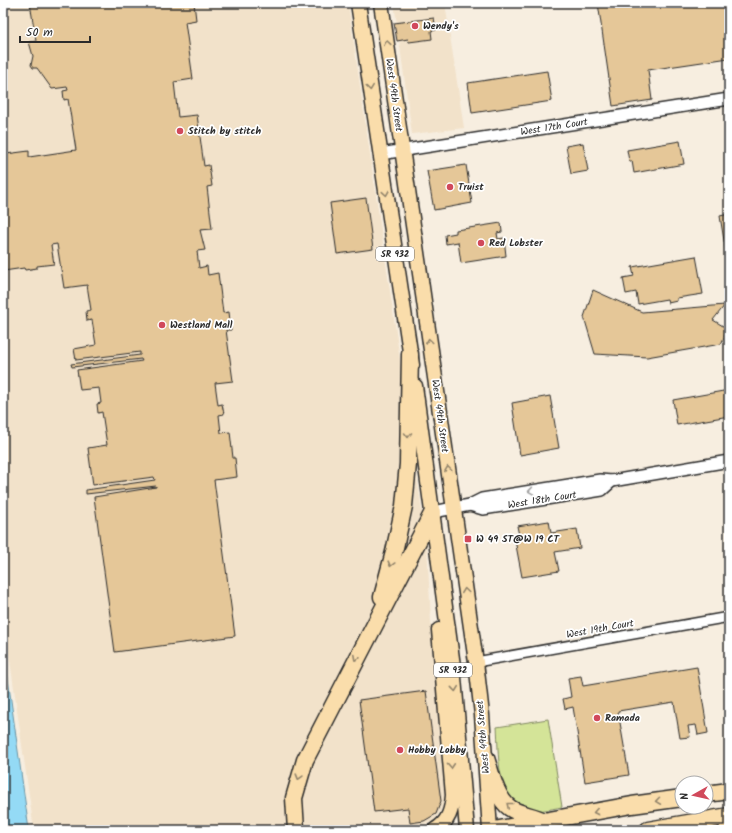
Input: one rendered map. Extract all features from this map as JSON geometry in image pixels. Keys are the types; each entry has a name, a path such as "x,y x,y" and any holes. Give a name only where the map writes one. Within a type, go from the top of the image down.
{"highway":[{"path":"374,623 394,552 404,506 408,464 410,354"},
{"path":"296,830 294,798 305,760 374,623 389,599 433,512"},
{"path":"486,758 496,788 502,799 510,807 544,821"},
{"path":"714,793 729,791"},
{"path":"494,830 632,805 674,799"},
{"path":"648,830 729,816"}],"main road":[{"name":"West 49th Street","path":"358,3 433,512 453,666 468,830"},
{"name":"West 49th Street","path":"381,3 476,662 486,758 490,830"},
{"path":"435,830 449,816 452,808 453,795 439,624 437,583 439,560"}],"street":[{"name":"West 17th Court","path":"380,154 729,99"},
{"name":"West 18th Court","path":"433,512 470,506 482,499 600,480 612,482 729,461"},
{"name":"West 19th Court","path":"476,662 729,618"}],"shaded area":[{"path":"3,3 348,3 427,545 432,641 447,793 445,804 433,822 387,830 34,830 3,611"},
{"path":"394,3 445,3 464,128 412,134"}],"green space":[{"path":"548,719 562,807 534,811 525,809 515,803 508,795 503,785 500,773 497,727"}],"water":[{"path":"3,643 29,830 4,830"}],"building":[{"name":"Westland Mall","path":"30,3 194,3 196,20 185,22 193,79 174,82 178,117 197,115 204,166 209,165 212,186 207,187 212,229 200,230 205,250 197,251 199,268 207,266 208,275 218,273 223,313 229,312 231,330 226,330 233,381 215,383 218,405 222,404 224,414 219,415 221,433 230,432 237,477 214,480 235,636 115,652 94,497 156,486 86,494 86,490 155,480 154,477 93,485 88,448 107,445 102,412 98,413 97,404 101,403 99,388 80,390 77,370 142,361 141,359 72,367 71,364 140,355 140,352 76,360 74,349 96,345 92,320 87,321 86,311 91,310 87,285 64,288 57,244 51,245 54,264 37,266 37,268 25,270 24,268 4,271 3,160 7,160 6,154 29,151 29,157 76,150 68,99 64,100 63,91 68,90 67,87 52,89 37,68 33,68 31,65 33,56 29,42 36,41"},
{"path":"598,3 725,3 727,16 729,15 729,58 648,70 652,100 613,106"},
{"name":"Wendy's","path":"434,18 436,30 431,31 432,39 409,42 408,39 397,41 394,23"},
{"path":"547,71 552,101 472,113 468,83"},
{"path":"680,141 684,164 634,173 632,161 629,161 627,150"},
{"path":"583,143 588,171 571,174 566,146"},
{"name":"Truist","path":"466,165 472,203 434,210 427,171"},
{"path":"366,198 373,249 337,254 330,203"},
{"path":"729,214 729,271 720,216"},
{"name":"Red Lobster","path":"501,223 502,232 497,233 498,239 504,238 506,256 461,263 458,242 446,244 445,235 456,233 456,230"},
{"path":"696,256 703,294 677,298 677,301 668,303 667,299 638,304 636,292 626,294 623,278 634,276 632,267"},
{"path":"593,290 642,312 725,305 713,320 728,329 721,344 647,357 595,354 584,317"},
{"path":"729,390 729,416 677,425 673,400"},
{"path":"550,396 559,448 520,455 512,403"},
{"path":"549,521 551,533 577,529 580,548 555,552 559,571 522,577 515,540 520,540 517,526"},
{"name":"Ramada","path":"697,667 708,733 698,735 696,725 688,726 690,737 680,738 674,702 618,711 629,775 585,782 573,707 565,709 563,699 571,697 568,678 581,676 583,686"},
{"name":"Hobby Lobby","path":"426,691 441,801 436,814 424,821 410,823 408,808 374,812 359,700"}],"place":[{"name":"Wendy's","path":"415,26"},
{"name":"Stitch by stitch","path":"180,131"},
{"name":"Truist","path":"450,187"},
{"name":"Red Lobster","path":"481,243"},
{"name":"Westland Mall","path":"162,325"},
{"name":"W 49 ST@W 19 CT","path":"468,539"},
{"name":"Ramada","path":"597,718"},
{"name":"Hobby Lobby","path":"400,750"}]}
